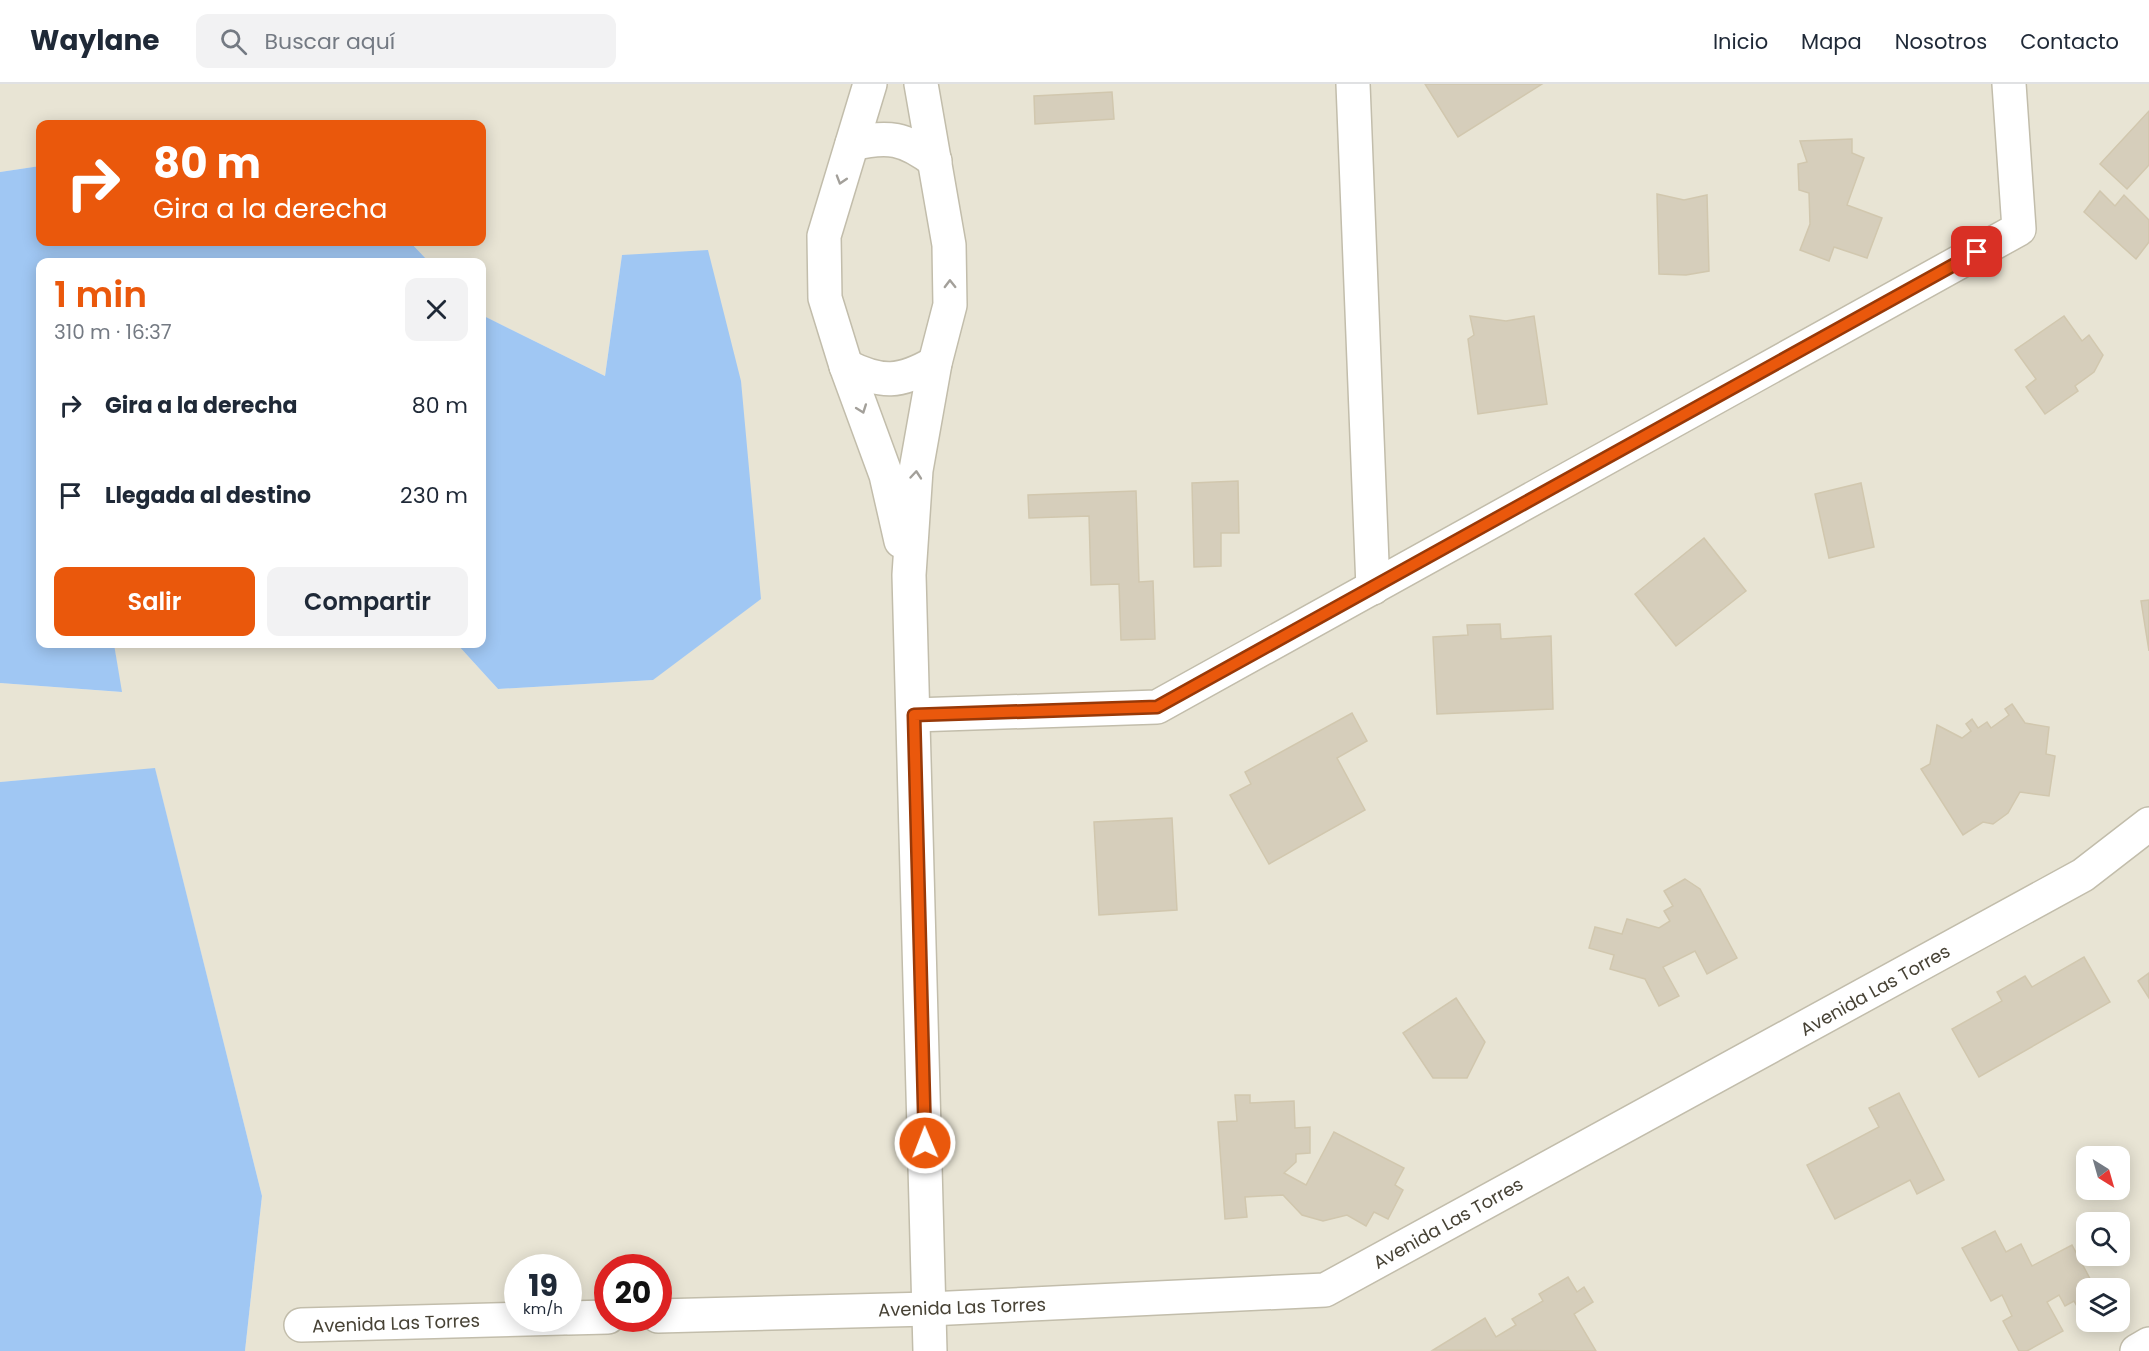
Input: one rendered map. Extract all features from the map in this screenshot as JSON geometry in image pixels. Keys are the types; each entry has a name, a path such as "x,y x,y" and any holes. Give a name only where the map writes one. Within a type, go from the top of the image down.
{"lane":[{"path":"870,84 824,236 825,298 846,366 886,475 909,575"},
{"path":"921,84 949,244 950,305 935,363 916,470 909,575 930,1351"},
{"path":"1353,84 1373,588"},
{"path":"914,715 1157,707 2019,229 2009,84"},
{"path":"852,144 874,139 896,139 917,147 935,161"},
{"path":"846,366 868,377 891,380 915,375 935,363"},
{"name":"Avenida Las Torres","path":"672,1316 929,1309 1325,1290 2083,876 2149,824"},
{"name":"Avenida Las Torres","path":"301,1325 504,1320"},
{"path":"2137,1351 2149,1344"}],"shaded area":[{"path":"0,84 2149,84 2149,1351 245,1351 262,1196 155,769 0,782 0,683 121,692 115,648 461,648 498,689 653,680 622,255 605,376 486,317 486,258 425,258 414,246 486,246 486,120 36,120 36,167 0,172"}],"water":[{"path":"36,167 36,246 414,246 425,258 36,258 36,648 115,648 122,692 0,683 0,172"},
{"path":"708,250 741,381 761,599 653,680 498,689 461,648 486,648 486,317 605,376 622,255"},
{"path":"155,768 262,1196 245,1351 0,1351 0,782"}],"building":[{"path":"1425,84 1542,84 1458,137"},
{"path":"1112,92 1114,119 1035,124 1034,96"},
{"path":"2149,111 2149,165 2127,189 2100,164"},
{"path":"1852,139 1852,153 1864,158 1847,205 1882,218 1867,258 1834,247 1829,261 1800,250 1810,224 1809,193 1799,190 1798,164 1807,162 1800,141"},
{"path":"2100,191 2115,206 2124,195 2149,220 2149,242 2136,259 2084,212"},
{"path":"1657,194 1684,200 1707,195 1709,271 1686,275 1659,274"},
{"path":"1470,316 1506,321 1534,316 1547,404 1478,414 1468,339 1474,335"},
{"path":"2064,316 2082,341 2089,335 2103,355 2094,372 2075,386 2078,391 2045,414 2026,387 2036,379 2015,350"},
{"path":"1238,481 1239,533 1221,533 1221,566 1194,567 1192,483"},
{"path":"1861,483 1874,547 1829,558 1815,494"},
{"path":"1136,491 1139,582 1153,581 1155,639 1121,640 1119,584 1091,585 1089,516 1029,518 1028,495"},
{"path":"1704,538 1746,591 1676,646 1635,594"},
{"path":"2149,600 2149,651 2141,601"},
{"path":"1500,624 1501,639 1551,636 1553,709 1437,714 1433,637 1468,635 1467,625"},
{"path":"2012,704 2025,723 2049,727 2046,754 2055,756 2049,796 2020,792 2008,813 1993,824 1983,822 1963,835 1921,769 1930,764 1937,725 1962,738 1971,731 1966,724 1972,719 1978,728 1987,722 1991,728 2009,715 2005,709"},
{"path":"1352,713 1367,741 1337,758 1365,810 1269,864 1230,795 1251,784 1245,772"},
{"path":"1172,818 1177,910 1099,915 1094,822"},
{"path":"1685,879 1700,889 1737,958 1707,974 1695,951 1663,967 1679,996 1659,1006 1645,979 1610,969 1614,955 1589,948 1595,927 1622,934 1627,919 1659,928 1670,921 1664,911 1673,906 1664,891"},
{"path":"2084,957 2110,1002 1979,1077 1952,1029 2002,1001 1997,992 2025,976 2032,987"},
{"path":"2149,973 2149,998 2138,981"},
{"path":"1456,998 1485,1042 1467,1078 1433,1078 1403,1033"},
{"path":"1899,1093 1944,1180 1917,1194 1910,1180 1835,1219 1807,1165 1879,1127 1869,1108"},
{"path":"1235,1095 1250,1095 1250,1103 1294,1101 1295,1128 1310,1127 1310,1153 1296,1154 1296,1162 1284,1173 1306,1185 1334,1132 1404,1168 1395,1185 1403,1190 1388,1219 1374,1212 1366,1226 1347,1215 1323,1221 1302,1215 1283,1195 1245,1197 1247,1217 1225,1219 1218,1122 1237,1121"},
{"path":"1995,1231 2006,1252 2021,1244 2032,1266 2072,1245 2076,1252 2076,1266 2083,1266 2090,1278 2076,1278 2076,1304 2074,1301 2065,1306 2059,1295 2047,1302 2063,1331 2027,1351 2019,1351 2003,1321 2012,1316 2002,1295 1991,1301 1962,1248"},
{"path":"1568,1277 1577,1292 1584,1287 1593,1302 1574,1314 1596,1351 1433,1350 1485,1318 1496,1337 1516,1325 1512,1319 1543,1301 1539,1294"}],"route":[{"path":"925,1143 914,715 1157,707 1977,252"}]}
